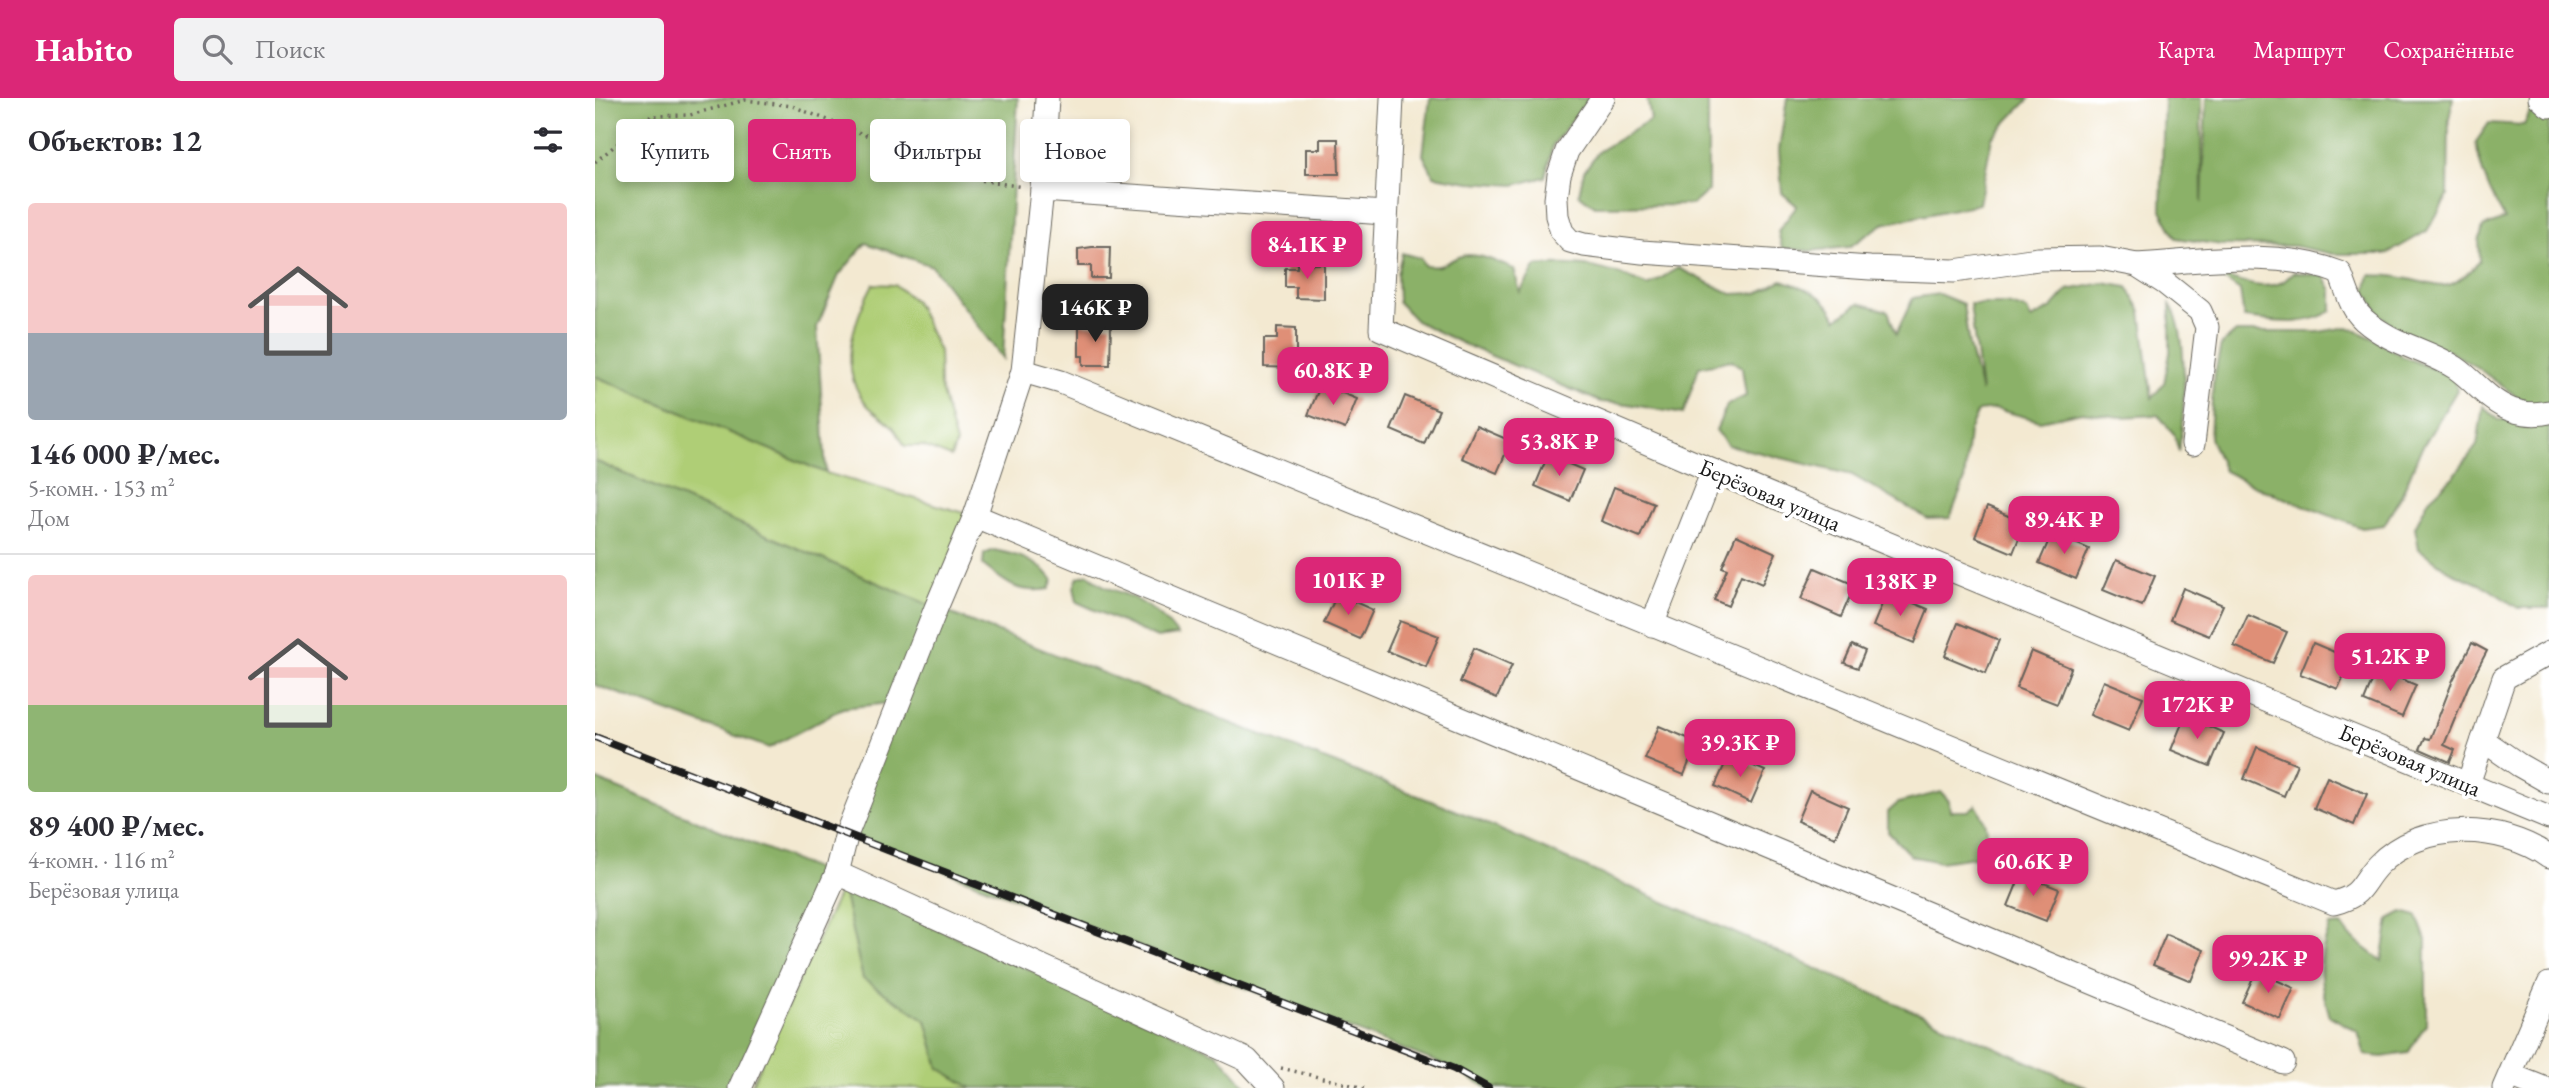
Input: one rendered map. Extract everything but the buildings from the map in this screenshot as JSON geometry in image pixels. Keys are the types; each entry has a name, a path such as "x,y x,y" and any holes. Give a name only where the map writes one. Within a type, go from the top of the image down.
{"street":[{"path":"740,1088 837,873 847,833 975,516 1023,372 1042,190 1047,98"},
{"path":"1042,190 1385,213 1392,98"},
{"path":"1603,98 1567,151 1559,175 1557,207 1562,232 1570,241 1642,252 1882,269 1954,271 2038,259 2100,258 2137,265 2212,258 2317,264 2340,273 2350,302 2363,320 2385,335 2454,367 2494,402 2512,410 2536,415 2549,412"},
{"path":"2540,98 2549,106"},
{"name":"Берёзовая улица","path":"1385,213 1381,329 1713,471 2549,818"},
{"path":"2137,265 2165,283 2200,312 2207,327 2193,443"},
{"path":"1023,372 1061,382 2335,903 2350,899 2364,886 2377,866 2397,849 2433,833 2461,832 2522,841 2549,857"},
{"path":"1652,625 1713,471"},
{"path":"975,516 2283,1062"},
{"path":"2468,784 2504,678 2549,653"},
{"path":"2483,740 2549,782"},
{"path":"837,873 1247,1060 1273,1088"},
{"path":"2543,1088 2507,1081 2549,984"}],"path":[{"path":"595,162 651,116 690,115 745,100 792,106 980,180 1042,190"},
{"path":"1247,1060 1364,1088"}],"green space":[{"path":"595,98 1018,98 1003,359 932,266 866,243 839,275 817,327 826,473 595,376"},
{"path":"1430,98 1589,98 1553,145 1545,177 1514,185 1434,176 1423,155"},
{"path":"1647,98 1708,98 1708,191 1692,205 1595,206 1579,194 1584,171 1599,151 1651,120"},
{"path":"1787,98 2030,98 1992,137 1979,204 1883,224 1849,247 1810,251 1782,248 1778,231 1797,206 1782,193 1779,150"},
{"path":"2164,98 2201,98 2202,203 2206,98 2453,98 2449,119 2448,196 2427,231 2387,254 2333,254 2294,246 2222,245 2176,238 2161,210"},
{"path":"2533,105 2549,118 2549,608 2518,608 2486,587 2451,572 2419,549 2415,527 2429,499 2454,476 2477,445 2483,406 2499,420 2516,418 2528,405 2451,352 2405,336 2380,315 2366,291 2370,275 2399,277 2445,286 2460,280 2480,261 2479,241 2483,227 2505,219 2486,182 2476,142 2489,123 2524,125"},
{"path":"1402,253 1420,258 1425,266 1443,265 1465,255 1486,258 1514,269 1520,292 1536,266 1552,265 1593,267 1648,286 1678,268 1732,294 1758,293 1782,280 1821,298 1837,319 1859,303 1888,311 1896,334 1913,298 1939,294 1963,304 1969,346 1981,392 1970,304 2007,304 2027,310 2031,319 2052,308 2068,290 2103,283 2127,287 2141,311 2152,398 2164,383 2170,353 2170,304 2176,317 2181,334 2184,375 2179,452 2174,434 2158,415 2120,417 2082,412 2040,421 1996,409 1978,411 1969,431 1964,482 1950,518 1928,519 1852,475 1728,445 1716,430 1727,405 1746,396 1742,368 1731,360 1699,367 1683,414 1601,402 1461,343 1416,321 1398,302 1397,274"},
{"path":"2294,272 2324,276 2332,290 2332,311 2300,321 2278,322 2244,318 2240,291 2217,275 2265,286 2282,282"},
{"path":"873,284 895,285 915,301 939,351 940,385 956,444 951,457 923,446 905,446 893,427 868,406 858,392 852,377 851,346 859,314"},
{"path":"2348,327 2404,357 2454,377 2457,390 2420,451 2402,494 2384,525 2362,528 2261,489 2224,471 2210,438 2213,382 2221,345 2236,332 2318,332"},
{"path":"595,376 826,473 975,516 936,608 595,461"},
{"path":"595,461 936,608 1462,813 2088,1088 1488,1088 1454,1069 847,833 899,702 843,708 769,748 595,685"},
{"path":"994,550 1034,563 1053,580 1049,589 1021,589 999,577 983,565 984,554"},
{"path":"1088,574 1105,586 1148,606 1178,635 1157,638 1077,602 1074,587 1078,577"},
{"path":"595,779 830,875 731,1088 595,1088"},
{"path":"1941,792 1949,801 1950,811 1968,811 1976,805 1987,829 1982,856 1940,862 1911,856 1888,832 1888,812 1898,803"},
{"path":"842,886 863,979 926,1020 939,1068 972,1088 750,1088"},
{"path":"842,886 1217,1053 1248,1088 972,1088 939,1068 926,1020 863,979"},
{"path":"2402,912 2417,916 2426,940 2426,1024 2408,1053 2382,1057 2365,1055 2358,1032 2330,1016 2321,981 2321,961 2326,939 2330,926 2342,925 2350,936 2382,961 2389,919"}],"railway":[{"path":"595,737 1454,1069 1488,1088"}]}
